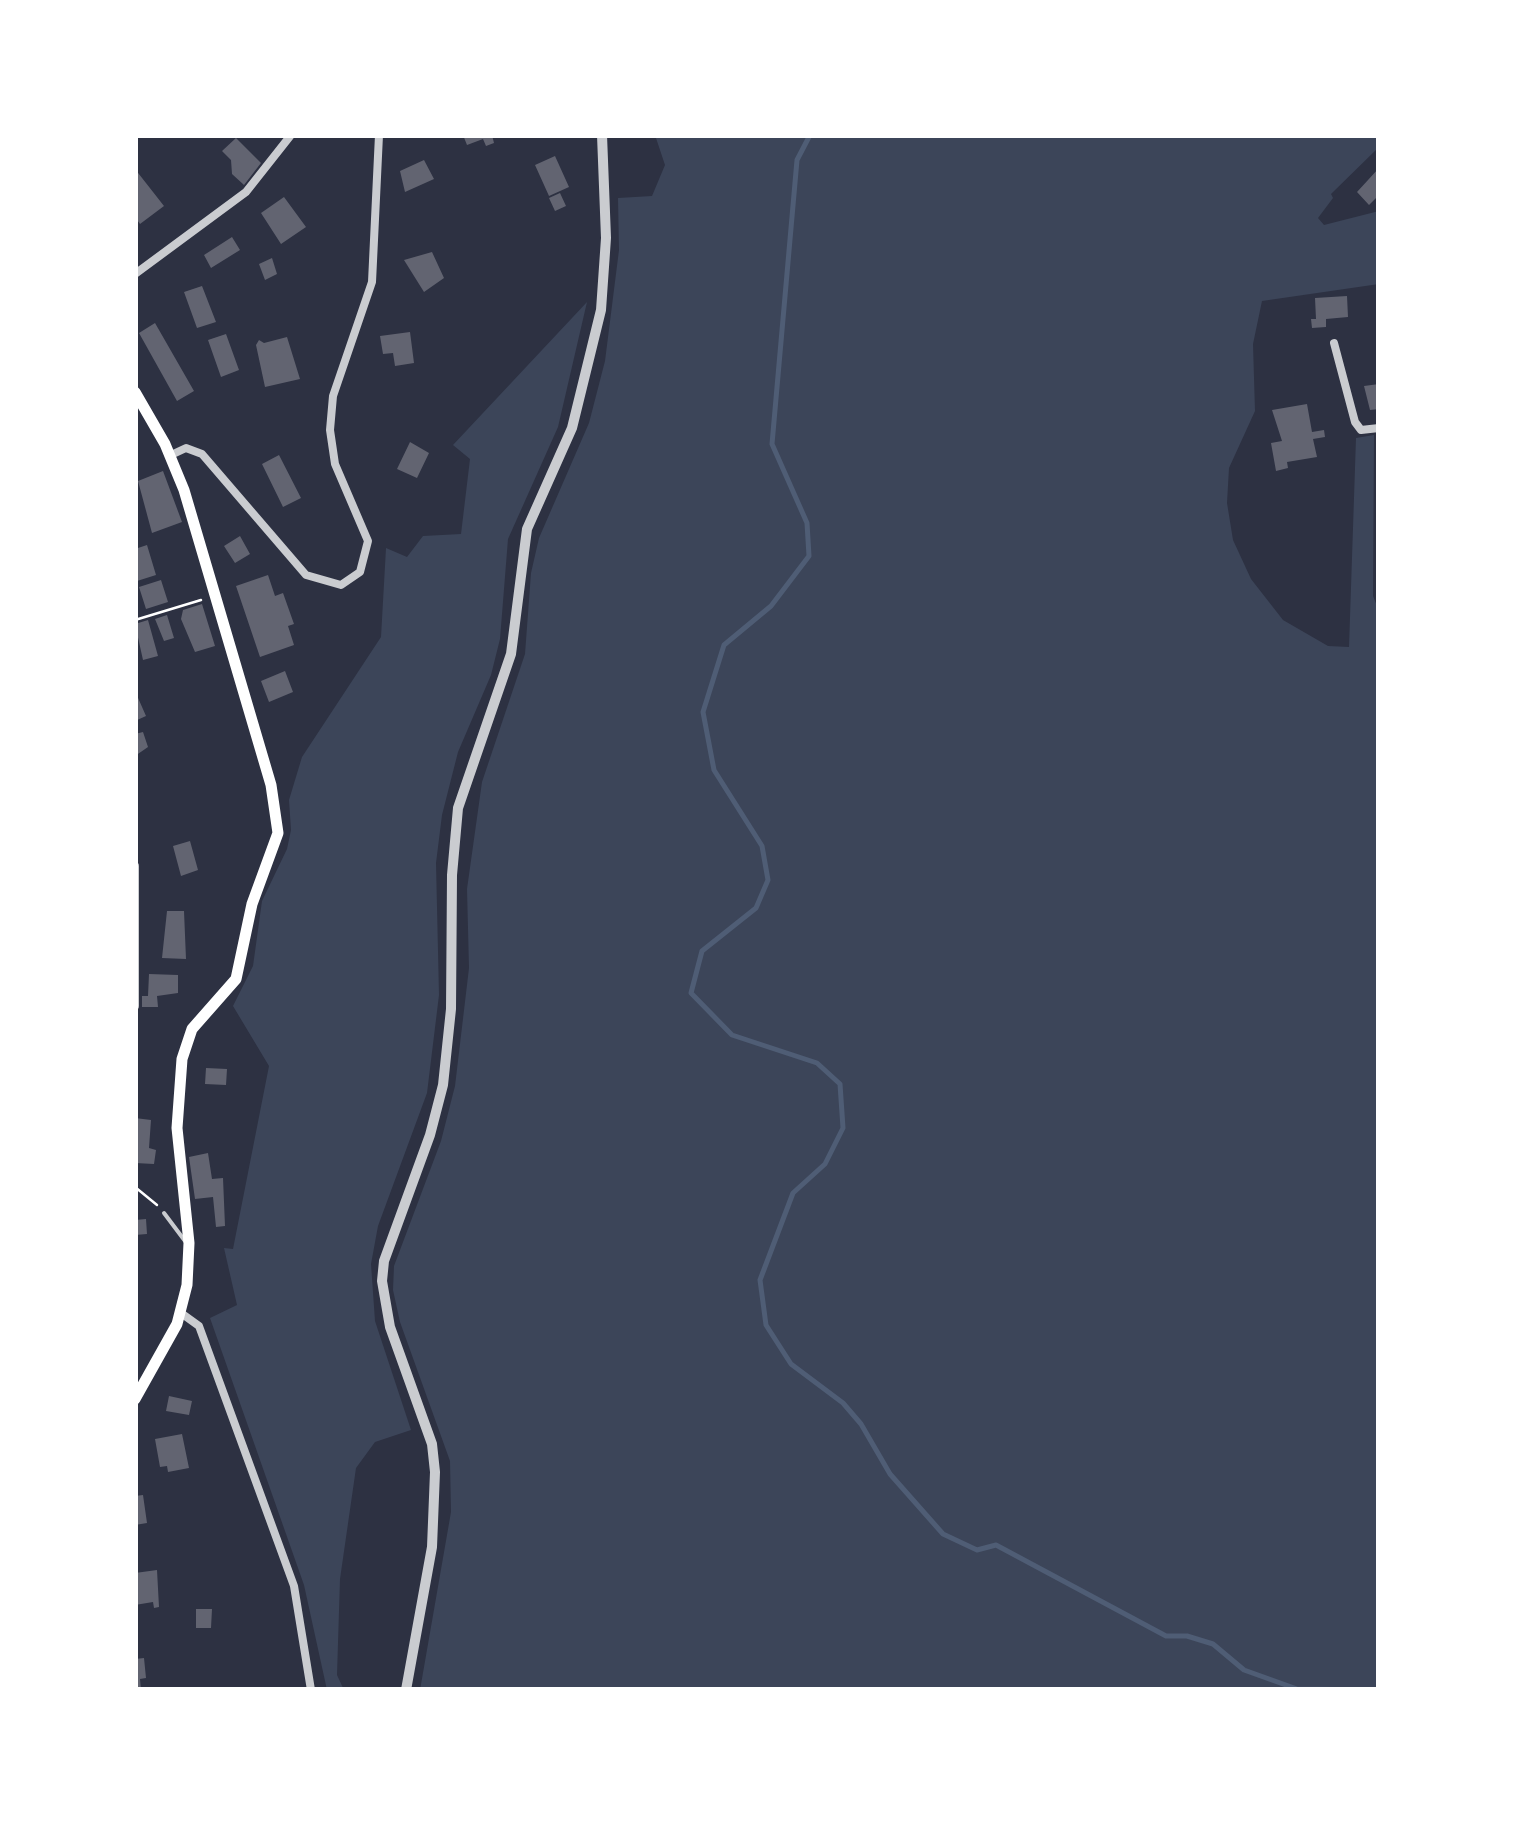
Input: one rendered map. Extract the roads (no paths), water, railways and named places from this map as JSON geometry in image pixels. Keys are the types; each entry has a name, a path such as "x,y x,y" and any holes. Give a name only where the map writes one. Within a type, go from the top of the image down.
{"main road":[{"path":"135,392 171,455 271,786 278,833 252,904 236,979 192,1029 182,1059 178,1128 189,1243 181,1313 135,1399"}],"street":[{"path":"135,274 246,192 291,135"},
{"path":"171,455 186,448 202,454 306,575 341,585 360,572 368,540 335,464 330,430 333,396 362,318 374,271 379,135"},
{"path":"406,1690 432,1547 435,1472 432,1444 390,1327 382,1280 384,1261 430,1135 443,1085 451,1008 452,875 458,808 511,654 527,530 572,428 602,310 606,238 602,135"},
{"path":"1334,343 1355,422 1361,430 1379,428"},
{"path":"135,866 135,1006"},
{"path":"181,1313 199,1326 294,1586 311,1690"}],"lane":[{"path":"164,1213 178,1236 189,1243"}],"waterway":[{"path":"810,135 797,160 772,444 807,523 809,556 771,606 724,645 703,712 714,770 762,846 768,880 756,908 702,951 691,993 732,1035 817,1063 840,1084 843,1128 825,1164 793,1193 760,1280 766,1325 791,1364 843,1403 861,1424 890,1474 943,1534 977,1550 996,1545 1166,1636 1187,1636 1213,1644 1244,1670 1297,1689 1378,1690"}]}
